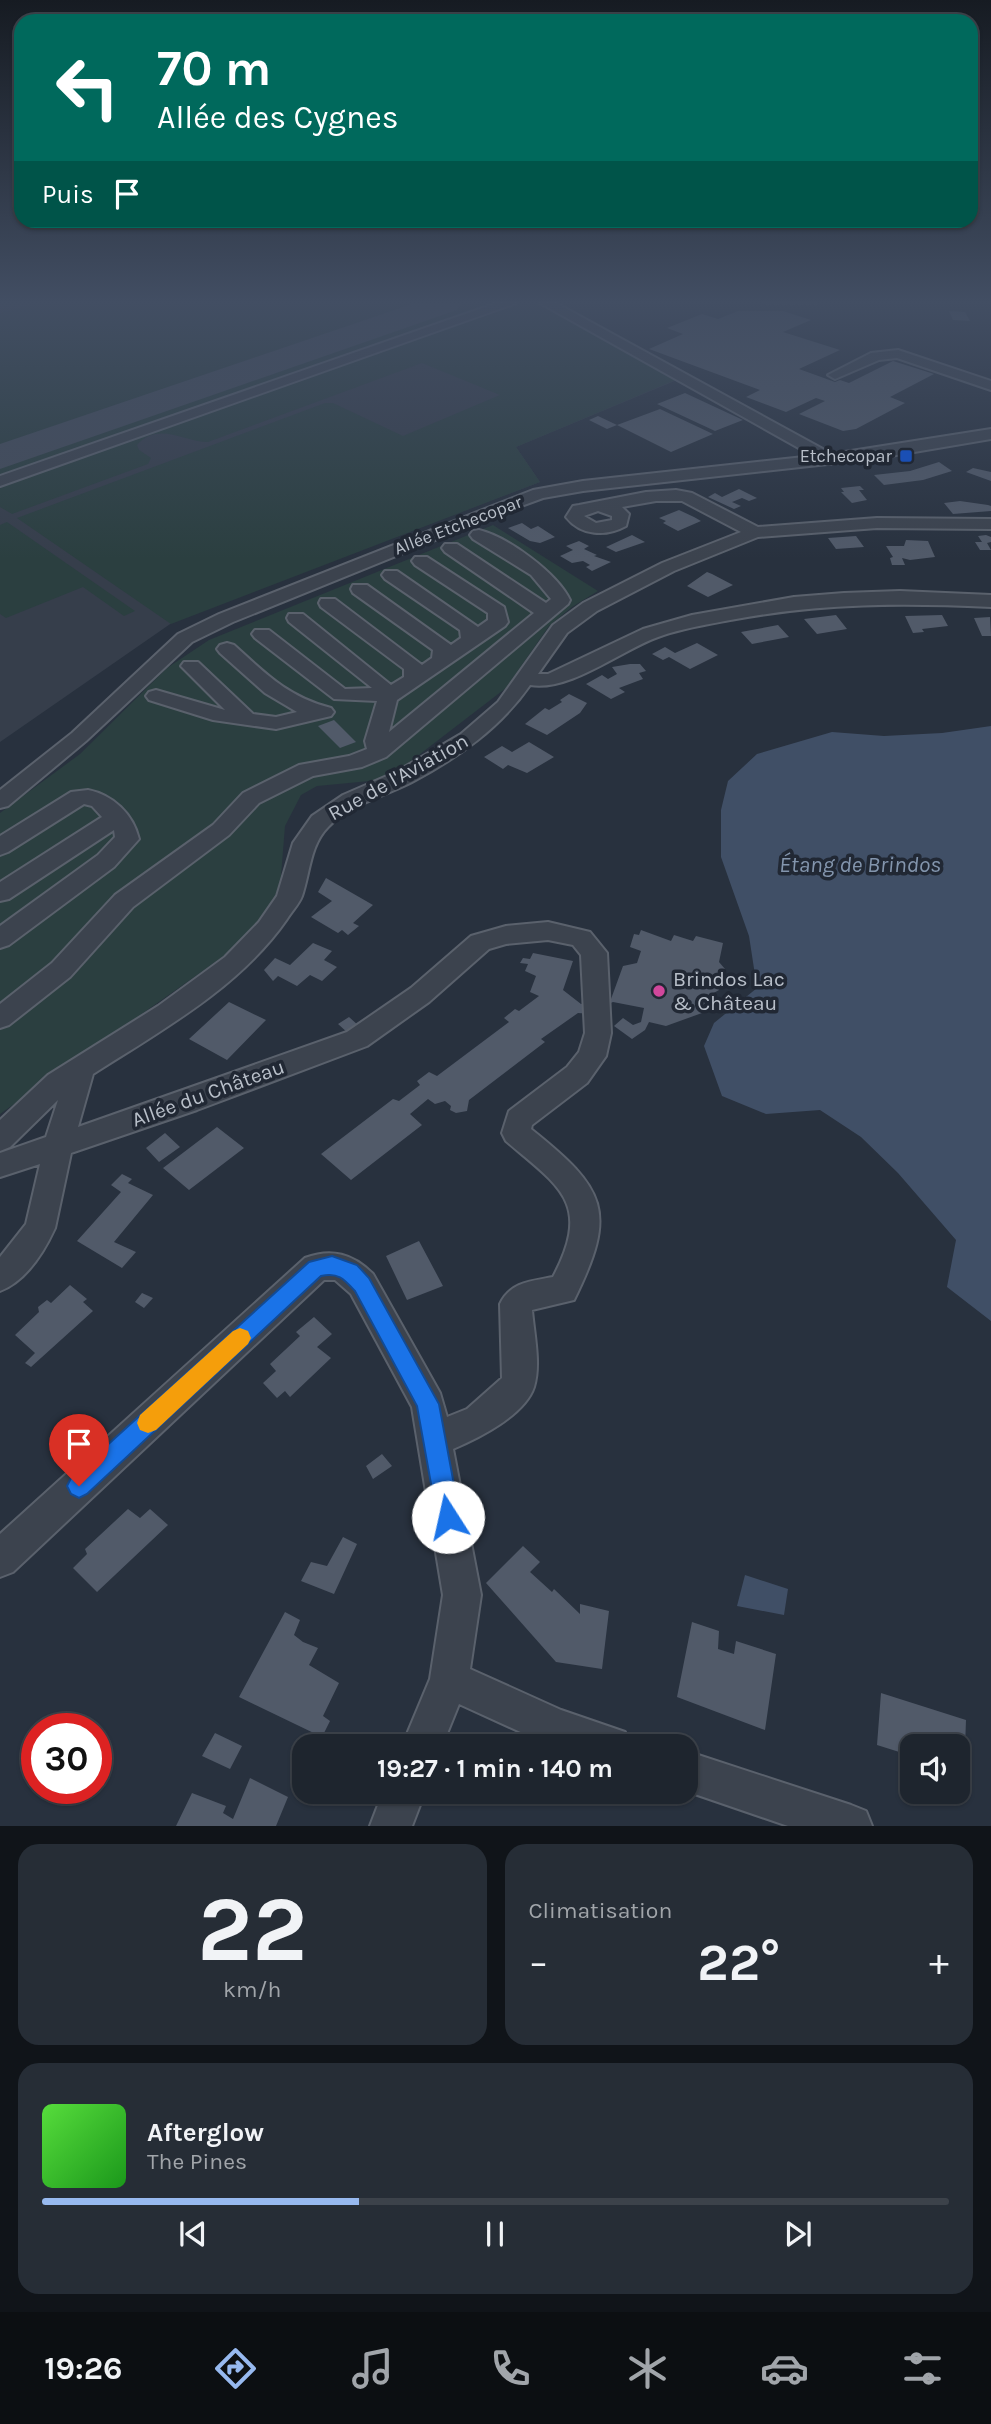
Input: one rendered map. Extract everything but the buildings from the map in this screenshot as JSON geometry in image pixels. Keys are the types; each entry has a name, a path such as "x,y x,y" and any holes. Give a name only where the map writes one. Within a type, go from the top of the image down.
{"street":[{"path":"0,481 266,388"},
{"path":"704,388 830,459"},
{"name":"Allée Etchecopar","path":"0,801 79,737 185,638 226,618 539,494 583,486 932,446 991,434"},
{"path":"606,506 662,495 676,495 686,497 755,532"},
{"name":"Rue de l'Aviation","path":"0,1139 58,1083 167,1013 234,964 268,928 289,898 305,843 320,821 351,800 404,777 469,739 505,706 540,653 560,629 590,607 668,567 755,532 877,523 991,524"},
{"path":"0,1018 61,970 124,901 221,830 251,798 307,770 354,762 378,752 561,600 558,591 544,576 479,535"},
{"path":"451,548 517,590 543,609 544,614"},
{"path":"378,752 376,741 388,697 498,622 497,611 421,561"},
{"path":"391,575 469,628 471,640"},
{"path":"360,589 442,647 444,652 440,662"},
{"path":"526,678 542,681 553,679 650,633 692,621 794,603 900,597 991,601"},
{"path":"328,603 411,665 415,670 413,681"},
{"path":"296,618 381,685 388,697"},
{"path":"261,634 341,695 368,693 388,697"},
{"path":"227,649 288,701 300,708 324,712"},
{"path":"191,666 247,719"},
{"path":"156,696 213,714 276,723 324,712 357,695"},
{"path":"0,848 79,797 89,796 103,802 115,819 124,824 127,839 120,849 0,939"},
{"path":"0,893 115,819"},
{"name":"Allée du Château","path":"0,1164 58,1147 357,1040 420,995 480,942 506,935 548,931 581,938 594,953 598,1033 592,1056 577,1075 519,1119 516,1133 568,1179 582,1198 585,1225 577,1263 563,1290 527,1296 516,1304 520,1364 517,1385 479,1422 435,1440"},
{"path":"0,1277 20,1258 40,1228 58,1147 81,1068"},
{"path":"0,1559 316,1268 332,1265 350,1272 362,1284 428,1404 462,1595 449,1679 427,1734"},
{"path":"449,1679 572,1734"},
{"path":"698,1775 851,1825"},
{"path":"391,1825 399,1804"}],"shaded area":[{"path":"0,388 657,388 516,447 540,482 176,620 0,742"}],"green space":[{"path":"0,388 189,388 0,453"},
{"path":"210,388 260,388 0,479 0,461"},
{"path":"271,388 354,388 208,442 171,434 154,434 137,445 139,450 151,458 148,464 12,514 0,507 0,483"},
{"path":"483,388 656,388 516,447 540,482 171,624 17,518 325,403 333,403 403,436 500,395"},
{"path":"7,522 135,611 124,616 83,587 6,618 0,614 0,525"},
{"path":"493,525 598,591 549,626 506,688 398,771 380,780 317,786 301,795 285,826 280,888 260,919 231,951 0,1114 0,813 80,754 167,668 209,640"}],"water":[{"name":"Étang de Brindos","path":"991,726 991,1321 947,1287 956,1240 898,1173 861,1137 820,1110 766,1114 722,1096 704,1046 714,1023 757,988 749,936 721,857 721,810 728,781 757,754 832,732 884,736 942,733"},
{"path":"745,1575 788,1589 784,1615 737,1606"}],"taxiway":[{"path":"0,457 199,388"}],"slow traffic":[{"path":"148,1423 240,1338"}],"place":[{"name":"Etchecopar","path":"906,456"},
{"name":"Brindos Lac & Château","path":"659,991"}],"route":[{"path":"79,1486 316,1268 332,1265 350,1272 362,1284 428,1404 448,1517"}]}
